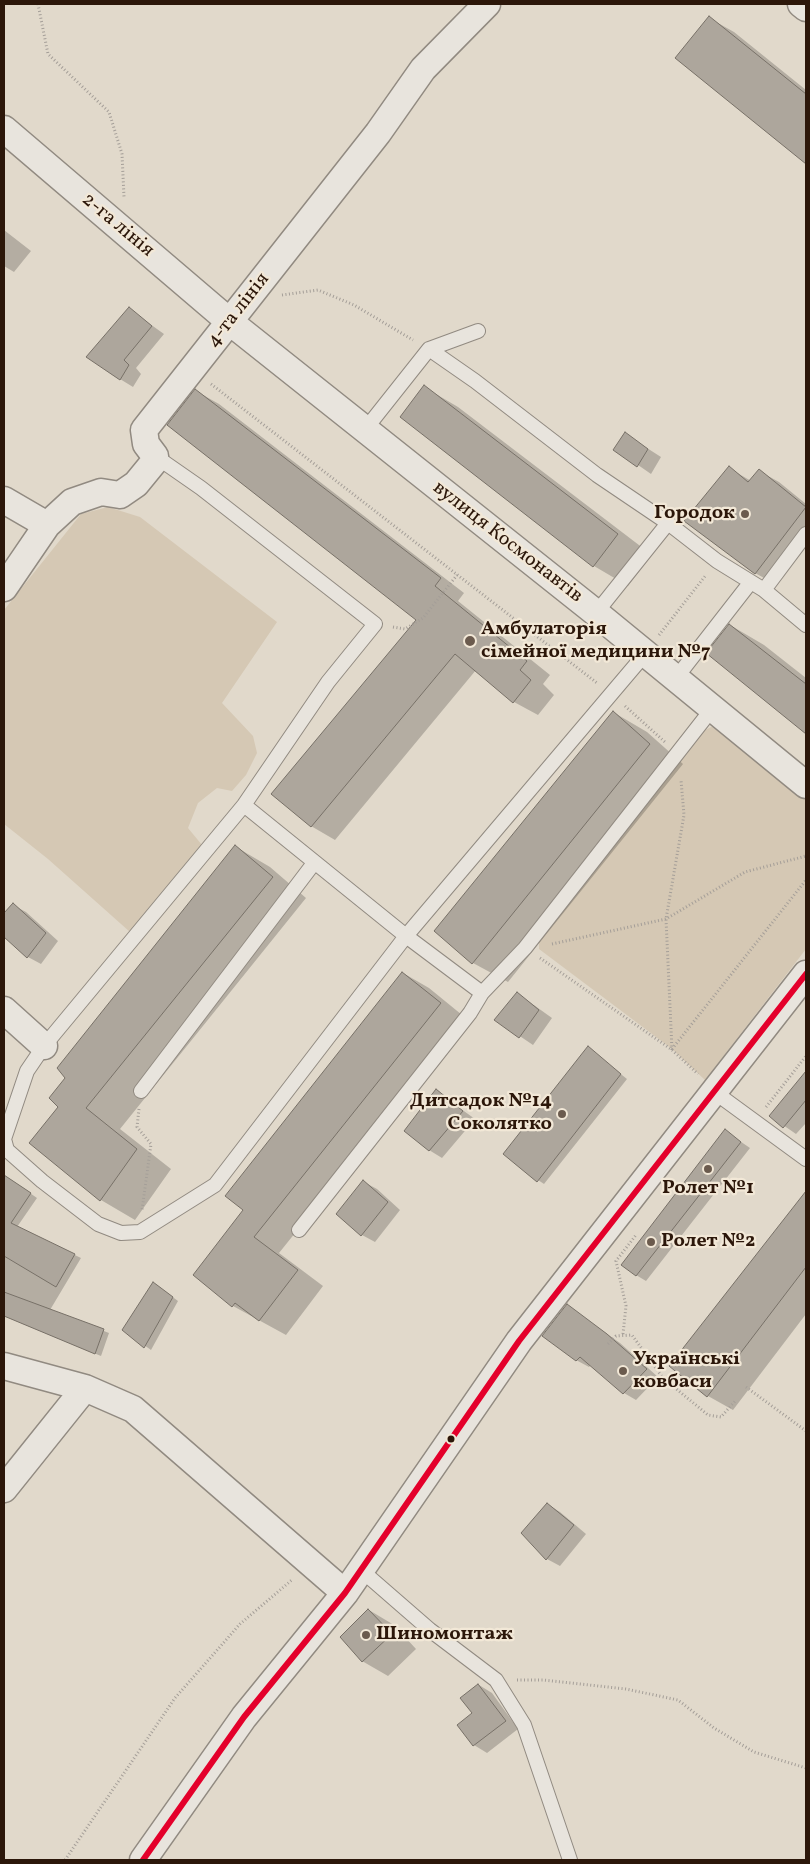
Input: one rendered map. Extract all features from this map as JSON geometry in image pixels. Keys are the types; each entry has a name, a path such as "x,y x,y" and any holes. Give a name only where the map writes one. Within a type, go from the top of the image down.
{"street":[{"name":"4-та лінія","path":"155,456 146,444 144,430 378,132 424,68 487,4"},
{"path":"801,4 806,8"},
{"name":"2-га лінія","path":"9,143 230,322"},
{"name":"вулиця Космонавтів","path":"230,322 364,431 596,613 806,785"},
{"path":"4,588 47,525 72,502 100,492 120,495 136,484 154,462 155,456"},
{"path":"4,500 47,525"},
{"path":"143,1860 244,1717 345,1594 519,1341 806,974"},
{"path":"4,1010 44,1046"},
{"path":"4,1366 85,1388 132,1409 345,1594"},
{"path":"4,1489 85,1388"}],"lane":[{"path":"364,431 429,349 478,331"},
{"path":"429,349 475,381 597,475 668,523 717,561 764,590 806,625"},
{"path":"155,456 201,488 375,624 328,682 244,805 44,1046 27,1070 4,1140 7,1150 42,1181 98,1224 121,1233 140,1232 215,1185 406,936 645,654"},
{"path":"596,613 668,523"},
{"path":"764,590 806,534"},
{"path":"676,678 750,583"},
{"path":"299,1230 470,1013 482,992 525,948 712,708"},
{"path":"244,805 406,936 482,992"},
{"path":"142,1091 314,863"},
{"path":"713,1091 756,1120 806,1159"},
{"path":"362,1570 430,1630 496,1680 524,1725 570,1860"}],"path":[{"path":"38,4 48,54 109,112 122,154 124,197"},
{"path":"247,300 318,290 354,305 429,349"},
{"path":"193,370 611,694 678,753 684,815 666,919 672,1050"},
{"path":"645,654 717,561"},
{"path":"375,624 405,629 411,626 423,618 457,575"},
{"path":"525,948 538,948 666,919 745,872 806,856"},
{"path":"672,1050 806,880"},
{"path":"525,948 672,1050"},
{"path":"756,1120 806,1056"},
{"path":"140,1232 151,1144 137,1127 142,1091"},
{"path":"608,1344 616,1336 632,1335 663,1378 708,1415 721,1417 736,1400"},
{"path":"746,1387 806,1431"},
{"path":"64,1860 175,1698 240,1624 310,1564"},
{"path":"496,1680 552,1681 626,1690 678,1700 714,1728 754,1752 806,1768"}],"shaded area":[{"path":"108,507 140,517 277,622 222,703 253,736 257,753 246,775 232,791 217,788 198,803 188,828 202,845 130,932 48,859 4,824 4,610 81,514"},
{"path":"713,726 721,727 806,798 806,949 705,1080 672,1049 539,949 539,938 701,732"}],"building":[{"path":"709,16 806,94 806,164 675,58"},
{"path":"129,307 152,326 124,360 129,365 120,380 86,357"},
{"path":"424,385 618,534 593,567 400,417"},
{"path":"195,389 441,578 435,586 527,661 520,670 531,680 513,703 455,654 311,827 271,794 416,620 167,425"},
{"path":"625,432 648,449 637,467 613,450"},
{"name":"Городок","path":"729,466 748,482 759,469 806,507 755,574 684,521"},
{"path":"729,624 806,684 806,734 706,653"},
{"path":"613,711 650,744 472,964 434,931"},
{"path":"235,845 273,877 86,1108 137,1149 100,1201 29,1143 58,1107 49,1098 65,1078 57,1068"},
{"path":"13,903 46,933 27,958 4,937 4,913"},
{"path":"402,972 441,1003 254,1237 298,1270 259,1321 235,1303 232,1307 193,1275 243,1210 225,1196"},
{"path":"517,992 539,1010 519,1038 494,1020"},
{"name":"Дитсадок №14 Соколятко","path":"588,1046 621,1074 537,1182 503,1154"},
{"path":"806,1071 806,1100 783,1128 769,1116"},
{"path":"436,1089 463,1111 429,1151 404,1131"},
{"path":"725,1129 741,1142 636,1276 621,1265"},
{"path":"4,1175 31,1193 11,1223 75,1254 56,1287 4,1256"},
{"path":"363,1180 388,1202 361,1236 336,1214"},
{"path":"806,1191 806,1267 707,1397 669,1366"},
{"path":"153,1282 173,1297 144,1348 122,1330"},
{"path":"4,1292 104,1329 95,1354 4,1316"},
{"path":"567,1304 607,1334 647,1369 623,1394 580,1357 576,1361 542,1336"},
{"path":"547,1503 574,1525 546,1560 521,1533"},
{"name":"Шиномонтаж","path":"368,1609 392,1634 362,1662 340,1637"},
{"path":"478,1684 506,1721 473,1746 457,1725 472,1713 460,1698"}],"transit line":[{"path":"143,1860 244,1717 345,1593 519,1341 806,974"}],"place":[{"name":"Городок","path":"745,514"},
{"name":"Амбулаторія сімейної медицини №7","path":"470,641"},
{"name":"Дитсадок №14 Соколятко","path":"562,1114"},
{"name":"Ролет №1","path":"708,1169"},
{"name":"Ролет №2","path":"651,1242"},
{"name":"Українські ковбаси","path":"623,1371"},
{"name":"Шиномонтаж","path":"366,1635"}]}
